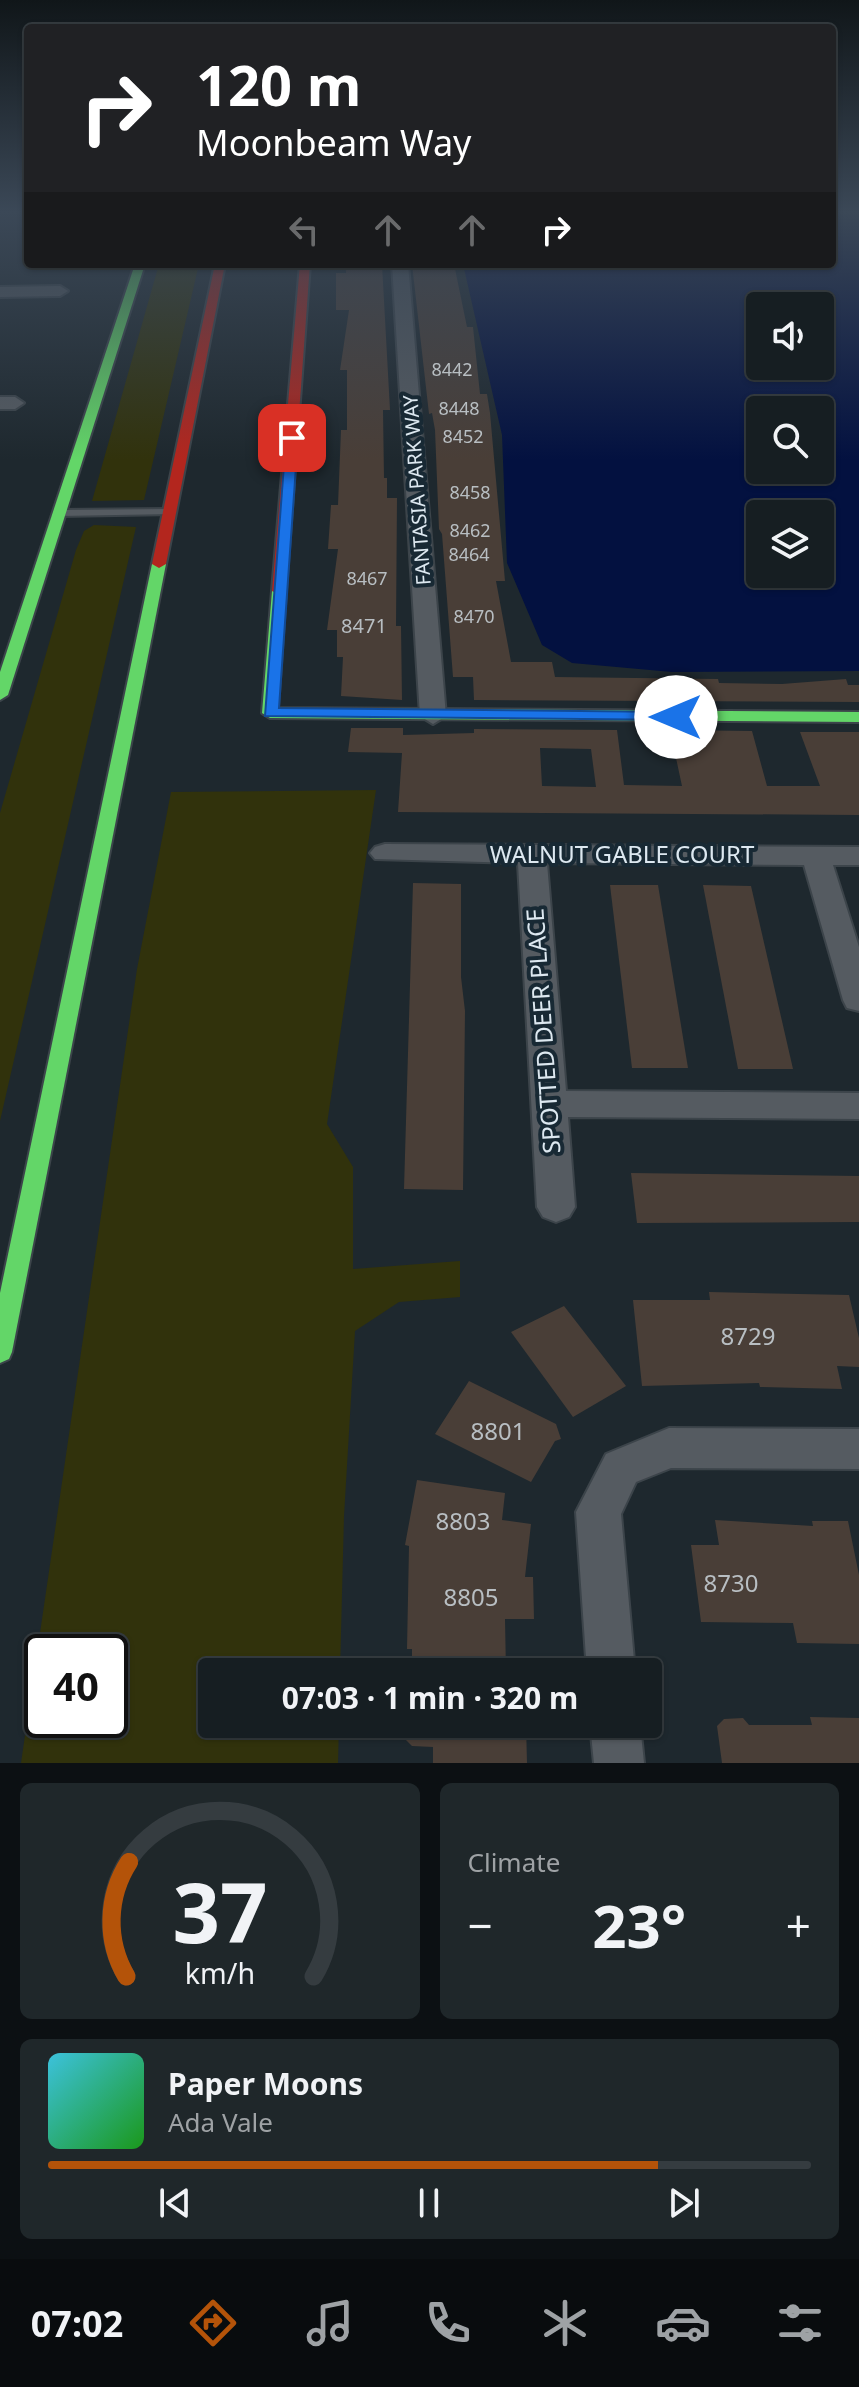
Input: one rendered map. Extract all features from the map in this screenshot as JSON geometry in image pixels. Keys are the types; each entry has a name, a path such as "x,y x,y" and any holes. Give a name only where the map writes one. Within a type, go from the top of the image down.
{"main road":[{"path":"0,695 130,295"},
{"path":"0,1352 214,295"},
{"path":"303,295 270,713 859,717"}],"street":[{"name":"FANTASIA PARK WAY","path":"402,295 433,716"},
{"name":"WALNUT GABLE COURT","path":"385,853 859,856"},
{"name":"SPOTTED DEER PLACE","path":"532,854 556,1207"},
{"path":"816,856 859,1000"},
{"path":"548,1104 859,1106"},
{"path":"610,1658 598,1512 621,1468 669,1448 859,1449"},
{"path":"616,1738 619,1763"}],"lane":[{"path":"59,513 170,512"}],"shaded area":[{"path":"150,295 192,295 144,500 92,501"},
{"path":"470,295 746,295 746,380 834,380 834,295 859,295 859,671 672,672 572,663 542,645 507,563 502,435"},
{"path":"94,525 136,527 0,1121 0,813 76,550 84,531"},
{"path":"376,790 327,1124 353,1167 353,1269 460,1261 460,1297 399,1302 355,1331 344,1516 340,1658 198,1658 198,1738 339,1738 338,1763 21,1763 25,1738 128,1738 128,1634 40,1634 137,969 171,792"}],"building":[{"path":"336,295 384,295 390,410 383,410 384,478 387,478 387,498 397,498 396,626 401,626 402,700 341,696 343,657 337,657 337,630 327,630 338,549 328,549 331,505 338,505 341,430 347,430 347,370 340,370 349,310 336,310"},
{"path":"416,295 460,295 467,327 473,327 480,394 487,394 490,413 505,581 496,581 511,662 552,662 555,677 718,679 719,683 782,684 846,679 848,685 859,685 859,702 474,700 473,677 453,677 442,534 439,529 435,430 432,413 429,414"},
{"path":"351,728 403,728 403,735 474,733 474,729 617,730 624,785 682,786 670,730 752,731 767,786 820,786 800,732 859,732 859,815 398,812 402,753 348,752","holes":["540,748 591,749 596,787 542,786"]},
{"path":"413,883 461,884 461,977 465,1011 463,1190 404,1189"},
{"path":"610,885 658,885 688,1068 632,1068"},
{"path":"703,885 751,886 793,1069 738,1069"},
{"path":"631,1173 859,1176 859,1222 637,1223"},
{"path":"709,1292 849,1295 859,1338 859,1367 837,1366 842,1389 760,1387 759,1383 642,1386 633,1300 710,1300"},
{"path":"564,1306 626,1386 573,1417 511,1332"},
{"path":"469,1381 556,1424 561,1439 555,1441 531,1482 435,1434"},
{"path":"417,1480 505,1493 502,1520 531,1524 525,1577 533,1577 534,1619 505,1619 506,1658 412,1658 412,1649 407,1649 409,1546 405,1545"},
{"path":"715,1520 813,1526 812,1521 848,1521 859,1575 859,1644 797,1643 793,1623 701,1622 691,1545 719,1545"},
{"path":"810,1717 859,1718 859,1763 722,1763 717,1726 724,1719 743,1718 749,1725 812,1725"},
{"path":"526,1738 527,1763 433,1763 433,1747 412,1746 406,1740"}],"traffic: fast":[{"path":"0,695 130,295"},
{"path":"0,1352 159,564"},
{"path":"279,591 270,713 859,717"}],"traffic: jam":[{"path":"159,564 214,295"},
{"path":"279,591 303,295"}],"route":[{"path":"292,438 270,713 676,717"}]}
